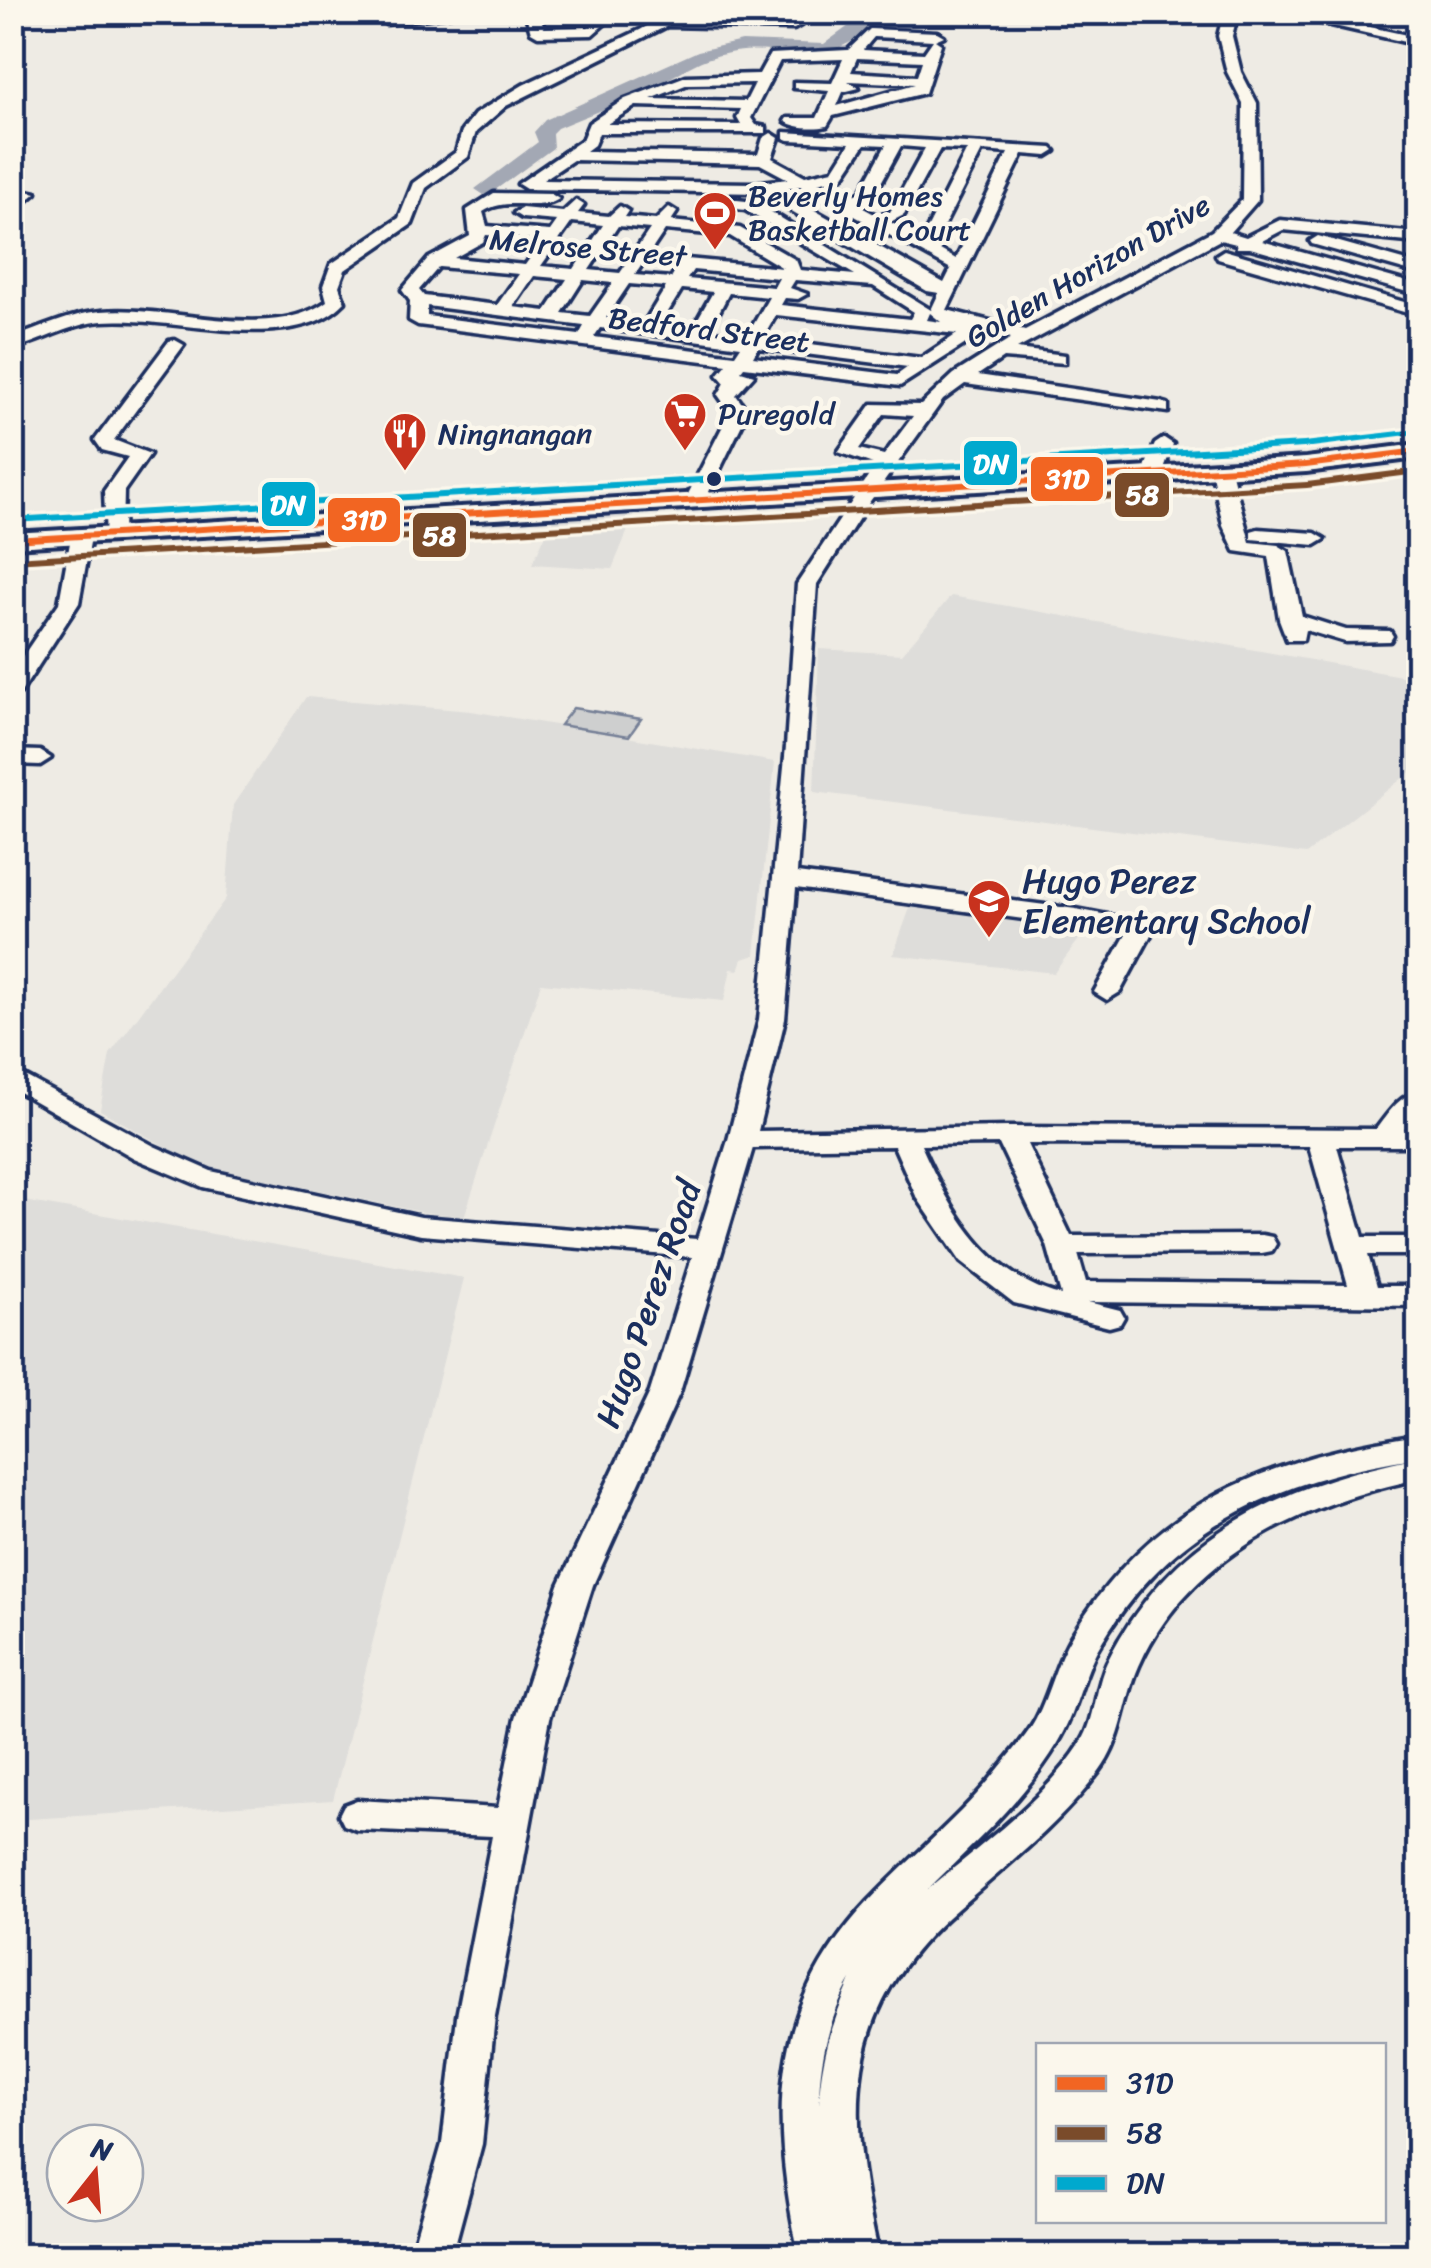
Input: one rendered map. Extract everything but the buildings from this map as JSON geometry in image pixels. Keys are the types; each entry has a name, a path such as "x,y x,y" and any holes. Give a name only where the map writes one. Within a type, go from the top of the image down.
{"main road":[{"path":"12,540 1336,463 1418,451"}],"street":[{"path":"379,12 386,20 464,12"},
{"path":"532,12 538,32 573,32 596,28 602,20 597,12"},
{"path":"12,344 101,316 267,325 329,309 336,302 330,286 337,268 406,220 419,186 463,154 469,130 481,118 522,93 626,45 661,18 684,12"},
{"path":"723,22 750,12"},
{"path":"661,18 793,29 814,12"},
{"name":"Golden Horizon Drive","path":"867,490 925,411 960,378 998,352 1218,234 1241,214 1250,200 1250,103 1234,72 1225,36 1230,12"},
{"path":"1278,12 1416,40"},
{"path":"1354,12 1368,14"},
{"path":"1343,26 1368,14"},
{"path":"799,85 848,65 931,54"},
{"path":"848,65 931,54"},
{"path":"826,113 920,90 931,54"},
{"path":"765,123 774,57 817,55 910,92"},
{"path":"571,155 765,123 799,85 817,55"},
{"path":"605,116 822,123 848,65"},
{"path":"860,140 838,174 801,182 764,188 526,184 571,155 605,116 658,90 697,78 765,123 801,182 959,267"},
{"path":"630,102 765,123 819,137 1047,151"},
{"path":"591,135 765,123"},
{"path":"819,137 814,157 845,163"},
{"path":"840,202 866,196 896,142"},
{"path":"876,222 896,215 935,144"},
{"path":"911,241 931,236 977,146"},
{"path":"969,327 938,312 1018,149"},
{"path":"547,170 739,174 933,287 950,289"},
{"path":"12,208 20,193"},
{"path":"475,210 494,198 747,204 914,304 923,312 916,324"},
{"path":"501,311 580,200"},
{"path":"550,318 626,201"},
{"path":"581,342 675,202"},
{"path":"648,331 724,203"},
{"path":"475,210 734,231 790,264 789,274 726,395 739,412 695,500"},
{"path":"475,210 480,230 477,239 436,262 410,290 419,300 466,285 501,311 698,337 743,362"},
{"path":"751,240 765,215"},
{"path":"1418,240 1280,225 1224,255 1418,311"},
{"path":"1273,229 1418,270"},
{"path":"480,230 554,236"},
{"path":"1218,234 1418,290"},
{"path":"1347,250 1375,234"},
{"path":"1336,287 1418,240"},
{"path":"468,247 542,253"},
{"path":"1125,283 1113,277 1130,260"},
{"name":"Melrose Street","path":"436,262 466,285 530,270 724,288 774,300 914,304"},
{"path":"687,264 879,284"},
{"path":"698,337 724,288"},
{"name":"Bedford Street","path":"419,300 418,320 900,381 969,334 969,327"},
{"path":"774,300 1024,338"},
{"path":"760,326 948,348"},
{"path":"124,534 114,490 140,454 109,446 104,440 175,345"},
{"path":"998,352 1060,359"},
{"path":"960,378 1161,408"},
{"path":"888,462 847,452 880,408 925,411"},
{"path":"1152,474 1164,444"},
{"path":"1221,470 1242,547 1278,551 1292,627 1345,636 1382,636"},
{"name":"Hugo Perez Road","path":"431,2256 462,2144 476,2016 534,1718 576,1585 665,1392 742,1140 772,1019 807,584 867,490"},
{"path":"1236,534 1315,539"},
{"path":"12,689 69,603 81,537"},
{"path":"12,645 39,647"},
{"path":"12,757 40,758"},
{"path":"785,879 1135,927 1140,933 1107,992"},
{"path":"12,1077 144,1152 203,1178 421,1226 710,1249"},
{"path":"1384,1137 1418,1100"},
{"path":"742,1140 1009,1135 1418,1138"},
{"path":"1009,1135 1060,1244 1074,1292 1418,1296"},
{"path":"1320,1136 1366,1296"},
{"path":"904,1137 930,1196 971,1255 1024,1296 1109,1317"},
{"path":"1060,1244 1262,1244"},
{"path":"1352,1246 1418,1246"},
{"path":"858,2256 841,2166 834,2014 860,1934 922,1867 986,1808 1052,1727 1082,1648 1134,1571 1208,1509 1270,1479 1370,1452 1418,1446"},
{"path":"820,2256 801,2109 805,2048 890,1952 1027,1825 1096,1749 1122,1664 1165,1593 1235,1533 1318,1494 1383,1474 1418,1468"},
{"path":"356,1815 516,1823"}],"shaded area":[{"path":"635,513 612,569 532,564 554,517"},
{"path":"951,596 1418,679 1418,766 1306,854 814,792 819,649 902,654"},
{"path":"306,697 471,711 775,762 755,955 743,959 739,970 731,969 724,1001 541,983 464,1217 421,1212 198,1165 100,1110 110,1054 226,898 233,805"},
{"path":"573,708 641,719 629,736 560,725"},
{"name":"Hugo Perez Elementary School","path":"914,897 1092,922 1054,973 893,955"},
{"path":"13,1199 464,1278 333,1800 13,1820"}],"waterway":[{"path":"484,189 547,144 543,132 551,124 658,78 680,64 716,50 742,46 799,51 826,48 846,38 878,12"},
{"path":"1410,12 1418,20"}],"transit line":[{"name":"DN","path":"12,520 1304,445 1416,431"},
{"name":"31D","path":"12,540 1306,465 1418,451"},
{"name":"58","path":"13,560 1307,485 1418,471"}],"place":[{"name":"Beverly Homes Basketball Court","path":"715,251"},
{"name":"Puregold","path":"685,452"},
{"name":"Ningnangan","path":"405,472"},
{"name":"Hugo Perez Elementary School","path":"989,939"}]}
